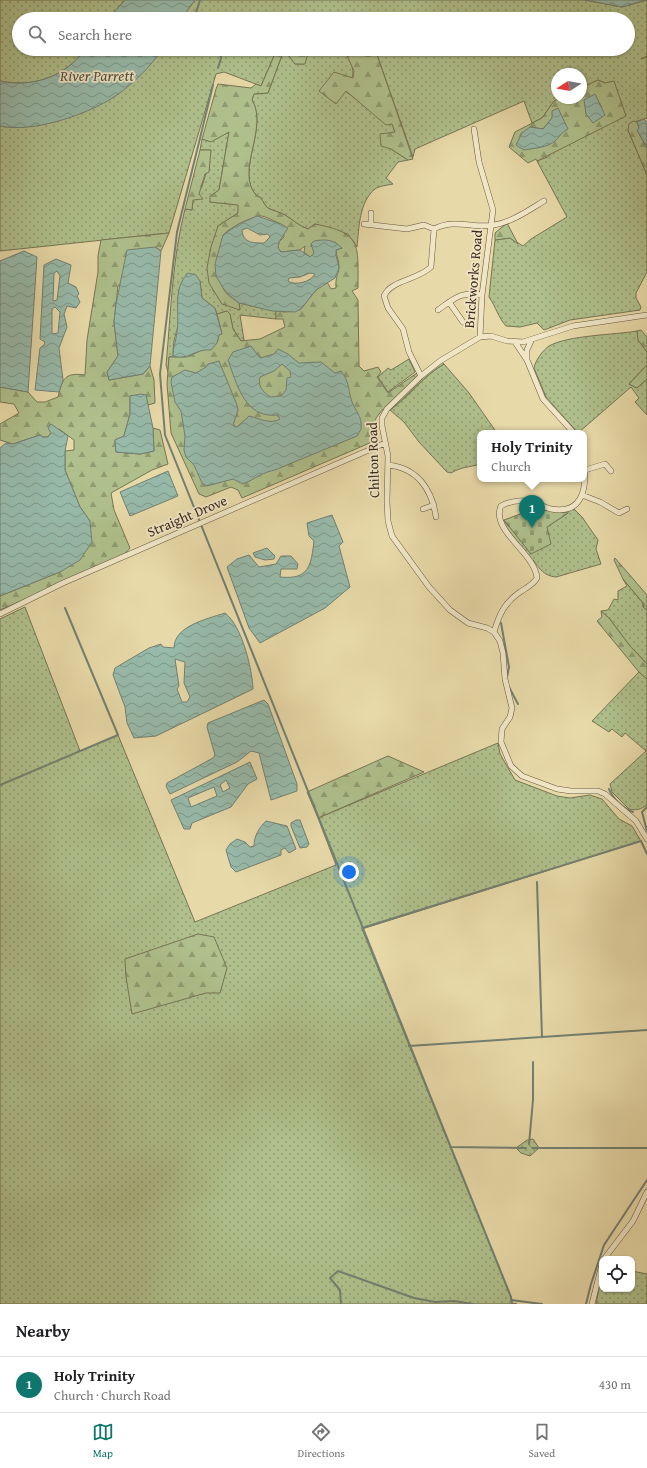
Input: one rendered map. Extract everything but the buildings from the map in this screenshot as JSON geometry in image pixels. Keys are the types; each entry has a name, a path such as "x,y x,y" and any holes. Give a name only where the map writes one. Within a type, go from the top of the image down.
{"street":[{"path":"474,129 479,162 492,201 493,226 507,221 544,201"},
{"path":"371,213 371,224"},
{"path":"364,224 407,229 424,225 434,229 432,267 419,276 404,280 390,289 384,296 388,308 403,329 409,352 421,376"},
{"name":"Brickworks Road","path":"434,229 452,224 493,226 482,295 480,336"},
{"path":"438,310 462,294 471,293 482,295"},
{"path":"449,302 463,322"},
{"path":"480,336 491,336 515,342 531,341 573,326 647,315"},
{"name":"Chilton Road","path":"480,336 421,376 385,412 382,426 388,465 386,490 390,531 429,587 450,610 468,623 487,628 494,632"},
{"path":"527,360 527,350 531,341"},
{"path":"515,342 527,360 543,399 571,430"},
{"name":"Straight Drove","path":"0,614 63,583 385,443"},
{"path":"587,469 605,464 611,471"},
{"path":"388,465 401,467 414,474 428,489 434,505 436,517"},
{"path":"584,482 582,495 574,506 565,510 551,509 528,501 513,502 501,506 498,513 500,522 530,561 537,578 502,609 494,632 502,644 505,679 512,708 510,717 502,729 502,746 512,766 522,776 556,789 571,791 598,791 605,794 636,821 647,839"},
{"path":"582,495 600,502 619,513 627,509"},
{"path":"423,509 434,505"},
{"path":"606,1256 632,1221 647,1192"},
{"path":"592,1304 599,1276"}],"green space":[{"path":"0,0 125,0 114,12 12,12 12,56 79,56 68,67 47,78 24,83 0,81"},
{"path":"195,0 585,0 622,7 647,0 647,56 641,59 647,57 647,118 634,122 628,130 647,175 647,272 636,293 636,298 641,307 640,310 570,320 544,330 537,323 520,327 506,326 489,297 495,240 510,238 523,246 531,239 567,217 537,161 548,157 605,83 598,80 587,85 587,68 551,68 552,104 542,118 532,123 524,101 415,149 413,157 377,56 635,56 635,12 186,12"},
{"path":"157,56 274,56 261,86 224,72 216,74 169,233 0,251 0,126 6,127"},
{"path":"274,56 282,56 268,93 254,94 252,100 256,111 257,123 250,162 250,185 256,195 261,198 268,208 283,214 299,225 308,229 315,224 342,232 354,243 358,261 358,288 352,291 358,300 359,366 364,371 378,367 381,372 377,377 388,393 417,373 420,377 440,361 444,364 423,380 390,410 383,409 376,418 372,442 242,498 238,490 231,487 206,497 199,494 171,433 167,384 169,357 187,357 217,343 219,335 222,334 217,314 227,311 230,314 233,329 241,341 260,339 285,327 283,319 276,319 276,311 285,312 301,309 316,290 327,282 331,289 336,288 339,262 336,250 342,248 313,247 314,253 310,257 304,252 305,246 300,250 281,252 278,248 279,242 284,237 281,224 261,216 252,218 240,223 225,233 221,246 221,278 223,288 230,297 239,303 240,310 222,304 209,283 207,268 211,247 218,226 238,213 238,205 210,202 210,196 219,190 229,132 211,142 202,139 218,84 251,88 256,84 261,86"},
{"path":"282,56 289,56 295,64 304,64 307,56 348,56 352,66 353,74 352,79 345,91 392,124 395,132 391,149 408,160 398,162 386,178 393,184 381,186 370,194 363,208 359,224 357,247 348,234 315,224 308,229 299,225 283,214 268,208 261,198 256,195 250,185 250,162 257,123 256,111 252,100 254,94 268,93"},
{"path":"289,56 307,56 305,64 295,64"},
{"path":"347,56 377,56 413,159 408,160 391,149 381,146 380,134 395,132 392,124 386,125 346,91 336,104 319,91 334,72 353,78 354,71"},
{"path":"598,80 605,83 614,81 626,116 537,161 536,159 528,163 509,147 515,132 542,118 552,104 587,104 587,85","holes":["552,118 560,134 555,141 530,127 543,129"]},
{"path":"633,121 637,122 639,128 637,130 647,148 647,175 628,130 629,124"},
{"path":"229,132 219,190 211,196 210,202 239,205 238,213 218,226 213,291 240,309 239,303 276,311 276,319 240,315 244,340 241,341 233,329 230,314 227,311 217,314 215,308 202,298 200,281 178,327 173,346 173,356 169,357 168,372 166,365 172,286 177,247 185,209 192,210 193,200 203,183 211,150 200,150 202,139 211,141"},
{"path":"200,150 211,150 209,172 205,174 199,194 203,199 193,200 192,210 185,209"},
{"path":"507,223 518,244 510,238 495,240 495,233"},
{"path":"169,233 161,251 155,247 118,286 114,322 118,356 107,372 109,380 143,374 150,366 154,380 155,403 148,405 146,396 130,396 130,414 124,436 115,440 116,452 140,454 154,451 153,428 160,430 168,464 152,470 111,493 114,510 130,548 122,557 0,610 0,596 60,572 90,521 80,507 65,470 65,451 74,450 74,440 59,429 51,433 48,437 43,437 40,435 13,444 0,440 0,424 19,413 14,404 0,402 0,387 28,392 37,402 45,402 58,397 63,381 66,378 78,374 85,375 87,340 98,272 98,256 101,240"},
{"path":"641,330 647,337 647,352 638,340 637,331"},
{"path":"637,331 639,340 647,352 647,365 629,384 637,388 647,379 647,415 635,402 639,398 631,387 581,430 575,430 546,397 534,368 538,359 549,346 558,342 580,337"},
{"path":"409,359 415,372 388,392 378,377 388,368 391,370"},
{"path":"444,364 469,393 495,430 477,430 477,465 462,468 451,473 447,472 419,442 404,422 390,410 436,369"},
{"path":"647,365 647,379 637,388 629,384"},
{"path":"534,504 544,510 568,513 547,527 551,544 531,554 504,520 534,509"},
{"path":"572,507 582,517 598,540 596,549 601,564 556,577 545,574 533,560 530,561 500,522 504,520 508,526 547,527 568,513 568,509"},
{"path":"615,558 647,595 647,610 643,607 643,603 623,579 614,560"},
{"path":"623,579 643,603 643,607 647,610 647,664 630,646 609,618 601,611 608,610 614,599 618,600 618,591 627,586"},
{"path":"25,607 80,751 118,735 195,922 336,865 318,818 498,743 500,754 515,780 557,796 570,798 590,795 602,799 619,819 632,826 641,841 362,929 511,1297 512,1303 517,1304 0,1304 0,619"},
{"path":"601,611 609,618 630,646 647,664 647,679 639,672 597,621 602,617"},
{"path":"639,672 647,679 647,805 641,809 634,810 629,809 612,792 610,784 646,751 625,733 622,737 612,729 609,732 592,721"},
{"path":"388,756 424,772 318,818 307,792"},
{"path":"198,934 214,937 227,968 220,993 206,993 132,1014 126,977 125,959"},
{"path":"533,1139 539,1148 530,1156 521,1153 516,1148 527,1140"},
{"path":"635,1272 647,1274 647,1304 596,1304 599,1288 599,1292 635,1292"}],"water":[{"path":"125,0 195,0 186,12 114,12"},
{"path":"585,0 646,0 622,7"},
{"name":"River Parrett","path":"79,56 158,56 146,70 116,96 85,112 56,122 41,125 13,128 0,126 0,81 24,83 47,78 68,67"},
{"path":"595,94 605,115 593,123 586,114 585,104 587,104 587,98"},
{"path":"558,108 568,129 555,141 544,146 524,150 516,145 522,133 530,127 543,129 552,118 552,111"},
{"path":"644,119 647,122 647,148 637,130 639,128 637,122"},
{"path":"257,216 281,224 288,228 279,242 278,248 281,252 300,250 310,257 314,253 311,244 314,241 332,241 342,248 336,250 339,268 335,278 316,290 301,309 295,312 272,311 239,303 223,288 216,276 215,264 223,235 239,224","holes":["247,228 260,235 268,234 270,237 264,243 256,243 246,240 242,230","310,273 315,274 307,281 299,283 288,281 289,278 300,277"]},
{"path":"155,247 161,251 150,366 143,374 109,380 107,372 118,356 114,322 116,304 127,250"},
{"path":"24,251 37,257 28,392 0,387 0,261"},
{"path":"56,259 71,265 68,283 76,287 79,294 77,296 80,302 76,308 67,306 64,314 67,327 59,348 63,380 59,392 35,390 40,348 45,342 40,339 44,265","holes":["57,271 60,276 57,300 53,301 54,273","55,307 60,312 58,333 52,334 52,309"]},
{"path":"188,273 196,275 200,281 202,298 215,308 222,334 219,335 217,343 211,350 178,357 173,356 173,350 178,324 178,293 183,279"},
{"path":"251,346 260,358 274,354 278,349 288,354 299,363 321,362 335,373 341,371 347,381 352,403 361,420 361,429 357,436 267,472 243,484 233,479 207,486 202,483 194,465 186,457 184,450 185,436 181,411 175,402 171,382 172,377 185,370 196,373 208,364 219,361 237,405 238,410 233,425 237,427 249,416 268,421 276,421 280,419 278,415 267,415 258,412 250,406 244,398 235,380 228,360 233,352","holes":["282,364 290,371 291,377 287,378 286,390 281,396 271,397 261,388 260,377 274,371"]},
{"path":"141,394 146,395 153,428 154,451 140,454 116,452 115,440 124,436 130,414 130,396"},
{"path":"51,424 68,436 65,451 65,470 80,507 90,521 92,542 80,560 60,572 0,596 0,448 6,443 13,444 40,435 43,437 48,437 51,433 48,428"},
{"path":"168,471 178,496 130,516 120,492"},
{"path":"332,515 343,542 339,546 350,587 325,608 260,643 249,628 227,567 237,559 249,555 259,567 276,564 281,556 291,556 298,564 297,569 281,569 280,577 290,577 303,574 307,570 312,558 314,541 309,536 307,523"},
{"path":"267,548 275,556 274,559 265,560 255,557 253,553"},
{"path":"225,613 231,619 241,637 251,670 253,689 156,736 134,738 127,723 125,707 113,675 115,668 149,648 161,644 163,647 174,648 175,640 185,629 193,624","holes":["175,659 185,662 184,683 190,697 187,702 182,702 177,689 179,686"]},
{"path":"264,700 268,704 297,784 297,791 271,800 259,753 251,751 237,762 170,794 166,786 167,783 213,758 215,755 207,727 208,723"},
{"path":"250,762 257,779 248,784 231,807 192,823 190,829 184,829 171,800","holes":["226,780 230,788 223,792 220,785","214,787 217,796 191,807 188,798"]},
{"path":"296,820 300,820 309,844 307,847 300,848 291,826 291,823"},
{"path":"266,821 287,826 296,849 289,853 285,848 281,850 281,855 236,872 231,867 226,850 230,844 237,839 245,842 250,847 254,846 257,832"}],"waterway":[{"path":"196,12 200,0"},
{"path":"218,68 221,56"},
{"path":"213,85 177,232 160,374 165,435 511,1297 512,1304"},
{"path":"0,785 118,735 65,608"},
{"path":"501,623 509,667 507,677"},
{"path":"509,687 518,704"},
{"path":"609,789 619,803 633,812"},
{"path":"647,807 642,812 647,831"},
{"path":"362,928 641,841 647,854"},
{"path":"537,882 542,1037"},
{"path":"409,1046 647,1030"},
{"path":"529,1144 533,1100 533,1062"},
{"path":"450,1147 526,1148"},
{"path":"532,1148 647,1148"},
{"path":"586,1304 604,1245 647,1180"},
{"path":"341,1304 340,1290 330,1278 338,1271 414,1298 435,1302 454,1301 473,1304"},
{"path":"511,1300 542,1304"}],"place":[{"name":"Holy Trinity","path":"532,528"}]}
